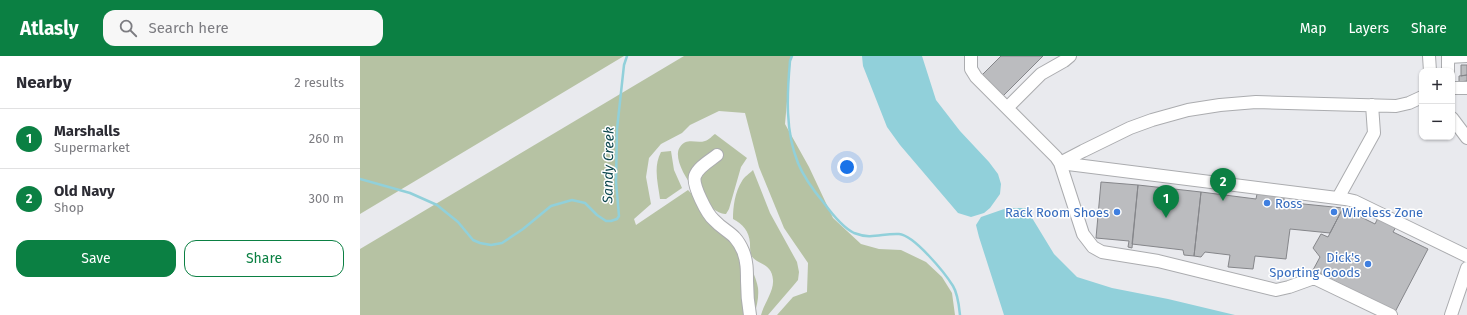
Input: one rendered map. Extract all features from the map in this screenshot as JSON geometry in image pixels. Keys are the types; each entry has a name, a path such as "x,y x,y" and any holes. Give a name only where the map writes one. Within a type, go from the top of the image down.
{"street":[{"path":"971,56 971,69 976,77 1060,163 1083,234 1093,247 1102,252 1158,261 1276,290 1289,288 1314,278 1391,315"},
{"path":"1007,108 1041,74 1070,56"},
{"path":"1429,56 1430,68"},
{"path":"1467,56 1448,56 1448,67 1467,62"},
{"path":"1455,88 1467,88"},
{"path":"1060,163 1083,150 1130,128 1188,110 1220,105 1256,102 1396,106 1419,99"},
{"path":"1338,198 1374,133 1372,105"},
{"path":"1455,122 1467,138"},
{"path":"717,155 699,171 694,180 709,214 720,226 732,234 742,250 746,260 750,315"},
{"path":"1060,163 1354,201 1467,256"},
{"path":"1451,315 1467,268"}],"green space":[{"path":"360,56 624,56 360,214"},
{"path":"684,56 791,56 785,124 809,167 833,218 861,244 879,249 901,250 926,262 942,277 952,293 955,315 777,315 793,297 807,292 808,263 784,228 759,167 745,113 719,111 690,125 682,133 661,144 649,158 646,177 651,204 634,219 636,225 688,190 729,236 748,263 758,288 758,302 754,315 360,315 360,249"},
{"path":"715,134 747,158 741,167 729,209 726,214 710,207 692,187 685,176 678,155 680,147 686,142 702,142"},
{"path":"671,151 674,170 682,188 666,199 660,199 657,163 661,152"},
{"path":"753,170 770,213 797,262 799,272 798,280 768,315 761,315 772,289 772,274 767,267 753,258 751,255 747,231 740,223 733,219 736,194 743,180"}],"water":[{"path":"862,56 922,56 936,100 960,131 989,162 998,174 1001,184 1000,194 990,208 984,213 971,217 958,213 900,145 887,127 863,66"},
{"path":"1007,208 1026,208 1054,254 1077,277 1112,288 1168,299 1235,315 1004,315 976,225 981,217"}],"building":[{"path":"1001,56 1043,56 1002,97 981,76"},
{"path":"1461,65 1467,65 1467,75 1461,76"},
{"path":"1467,75 1467,81 1459,82 1459,76"},
{"name":"Rack Room Shoes","path":"1101,182 1138,185 1132,248 1128,247 1129,241 1096,238"},
{"path":"1138,185 1201,192 1194,256 1184,255 1183,250 1132,244"},
{"path":"1201,192 1256,199 1257,194 1284,197 1284,202 1343,208 1330,233 1290,229 1286,259 1255,256 1253,269 1228,267 1230,255 1205,252 1201,257 1194,256"},
{"name":"Dick's Sporting Goods","path":"1343,208 1375,224 1378,218 1396,227 1393,232 1428,249 1395,312 1313,270 1320,257 1313,248 1321,234 1328,237"}],"waterway":[{"name":"Sandy Creek","path":"360,179 410,193 437,205 458,222 473,240 491,245 502,243 523,229 551,206 572,200 585,203 597,215 606,221 617,219 619,216 616,182 617,129 624,65 627,56"},
{"name":"Sandy Creek","path":"792,56 790,61 788,87 789,126 794,151 800,169 806,179 841,224 854,233 866,236 899,234 905,236 921,247 955,289 960,315"}],"place":[{"name":"Old Navy","path":"1223,201"},
{"name":"Ross","path":"1267,203"},
{"name":"Rack Room Shoes","path":"1117,212"},
{"name":"Wireless Zone","path":"1334,212"},
{"name":"Marshalls","path":"1166,218"},
{"name":"Dick's Sporting Goods","path":"1368,264"}]}
